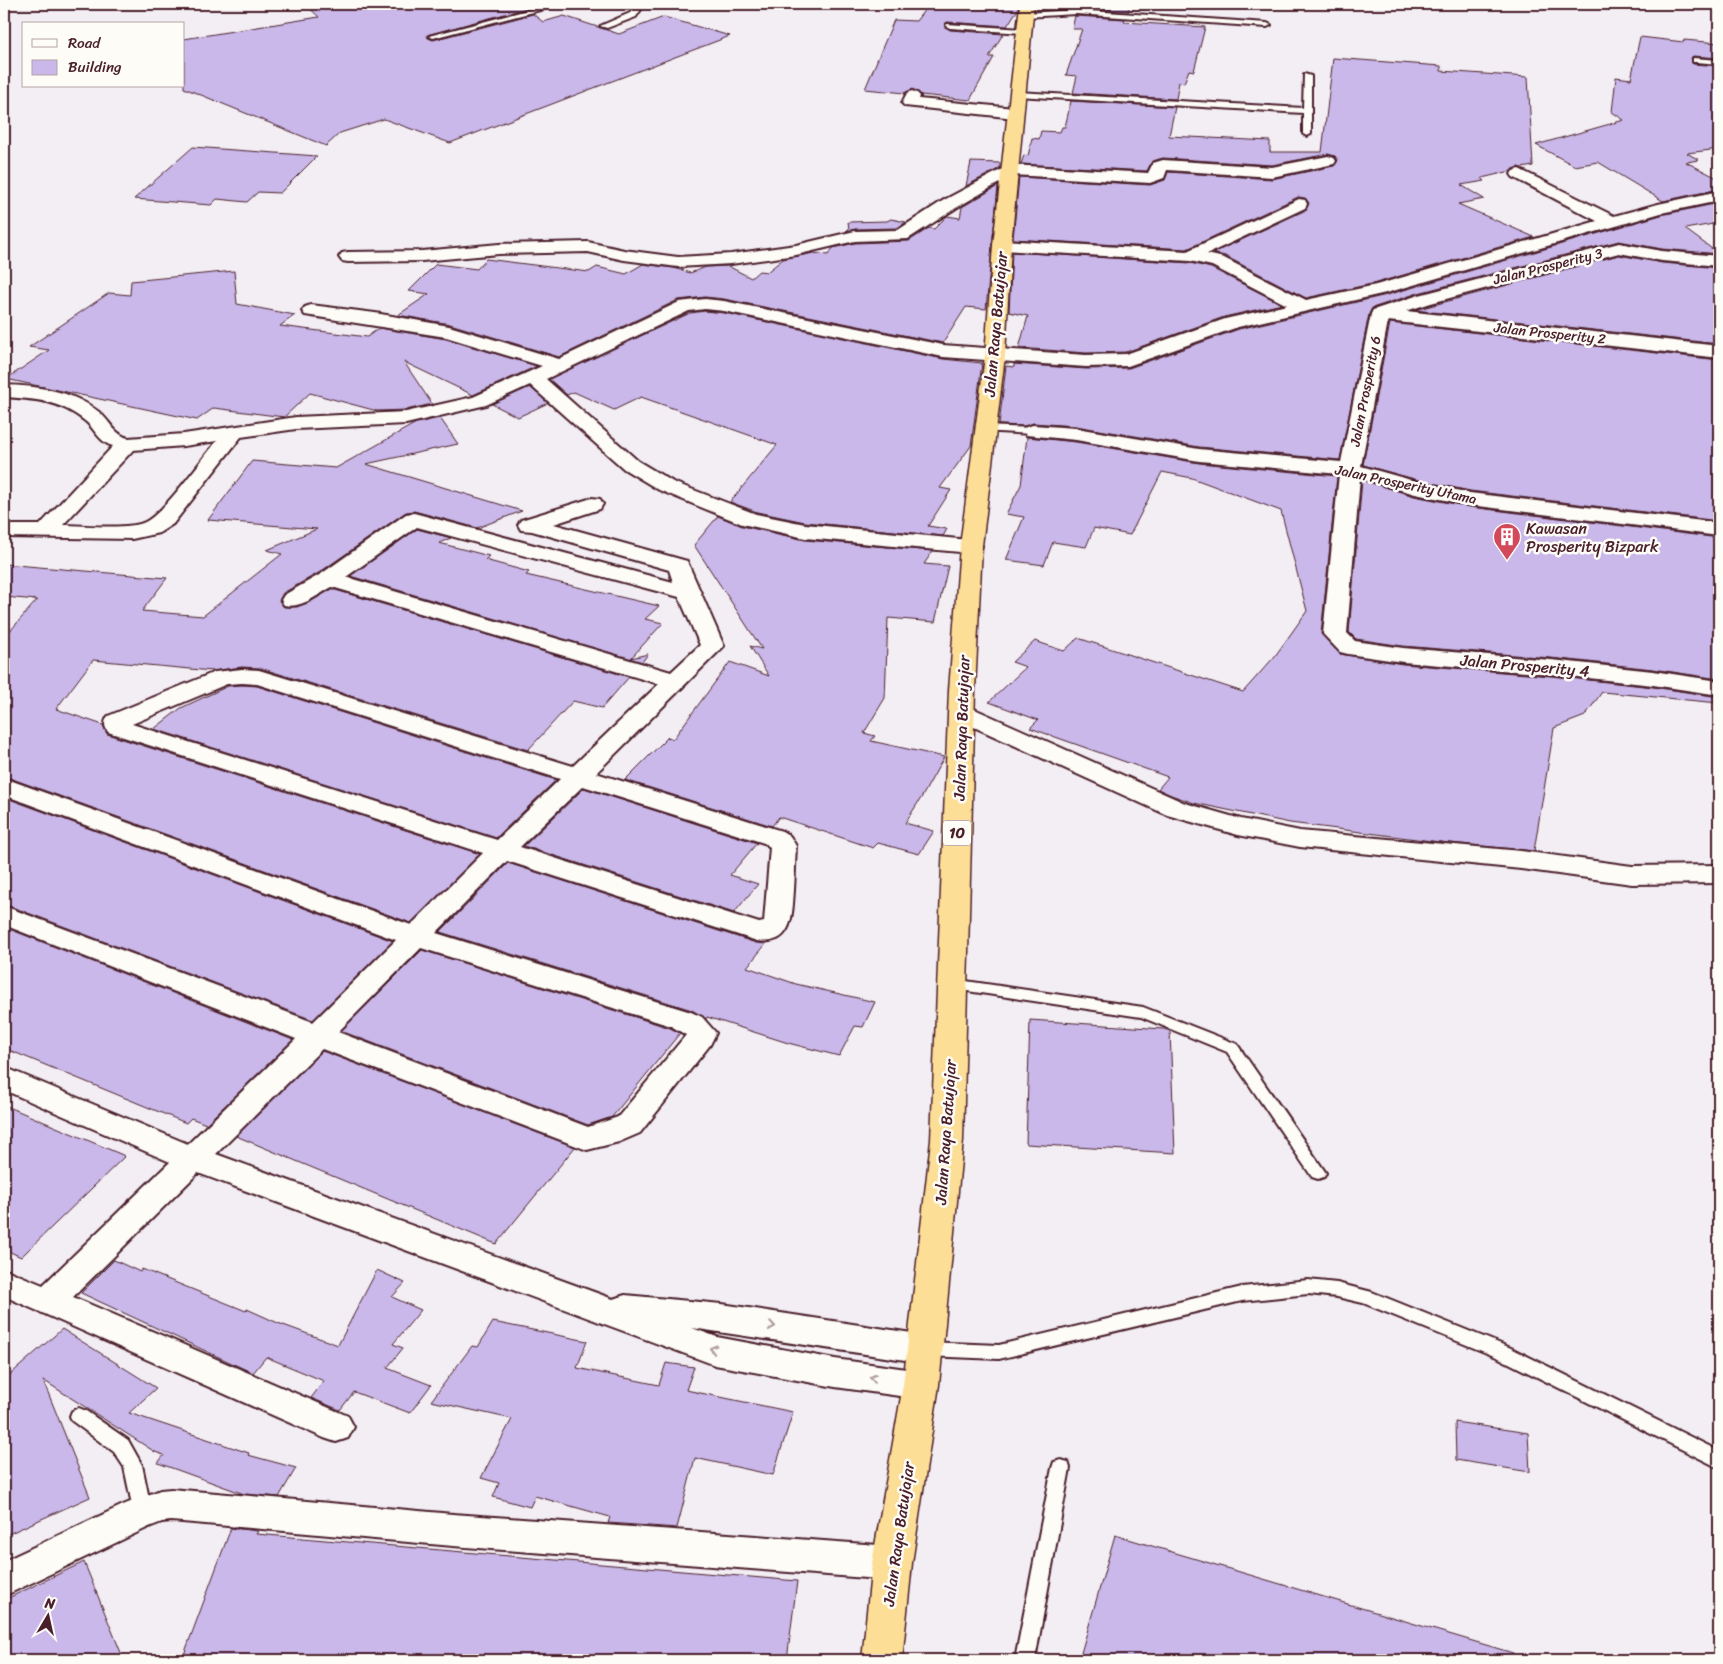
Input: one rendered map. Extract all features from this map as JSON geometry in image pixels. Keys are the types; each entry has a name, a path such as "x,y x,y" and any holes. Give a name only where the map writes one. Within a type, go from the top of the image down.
{"highway":[{"name":"Jalan Raya Batujajar","path":"882,1660 892,1563 926,1349 947,1140 961,712 971,546 995,356 1002,246 1025,16"}],"street":[{"path":"912,96 910,103 1016,103"},
{"path":"348,257 422,256 499,249 588,247 624,255 678,262 731,259 796,250 855,236 902,235 950,204 1010,170 1150,178 1158,176 1159,166 1163,165 1272,172 1328,161"},
{"path":"1519,174 1612,222"},
{"path":"4,391 42,393 60,399 78,407 92,417 113,440 127,444 233,434 296,423 406,418 479,401 685,306 695,304 724,306 943,351 1086,361 1128,360 1232,323 1380,289 1658,209 1719,196"},
{"path":"1190,256 1299,204"},
{"path":"1002,246 1190,256 1218,262 1303,306"},
{"name":"Jalan Prosperity 3","path":"1380,314 1425,298 1619,248 1662,256 1719,261"},
{"path":"311,311 375,319 449,332 560,365"},
{"name":"Jalan Prosperity 2","path":"1380,314 1719,352"},
{"name":"Jalan Prosperity 6","path":"1335,634 1350,469 1380,314"},
{"path":"532,377 580,418 607,446 631,465 666,486 708,503 750,519 805,531 971,546"},
{"name":"Jalan Prosperity Utama","path":"1034,431 1076,434 1199,455 1350,469 1415,488 1470,499 1719,530"},
{"path":"4,531 132,532 151,528 165,519 233,434"},
{"path":"45,532 127,444"},
{"path":"492,540 532,524 592,504"},
{"path":"292,600 330,578 412,519 688,593"},
{"path":"47,1302 317,1036 414,936 712,646 688,593 680,567 677,564 532,524"},
{"path":"330,578 674,681"},
{"name":"Jalan Prosperity 4","path":"1335,634 1348,646 1403,655 1551,667 1653,678 1719,688"},
{"path":"223,677 259,677 579,775 773,837 781,842 783,860 778,921 775,929 768,933 757,932 501,851 124,731 117,727 117,722 223,677"},
{"path":"961,712 1176,809 1238,827 1300,839 1521,860 1603,872 1719,874"},
{"path":"4,786 414,936 682,1019 692,1024 701,1033 700,1038 629,1125 608,1134 587,1139 4,915"},
{"path":"4,1078 192,1158 715,1351 835,1373 921,1385"},
{"path":"4,1282 336,1427"},
{"path":"585,1304 722,1318 926,1349"},
{"path":"4,1579 160,1506 190,1506 453,1530 892,1563"}],"lane":[{"path":"433,36 559,4"},
{"path":"604,26 633,14 639,4"},
{"path":"950,26 1025,16 1076,12 1267,25"},
{"path":"1696,60 1719,62"},
{"path":"1306,76 1307,134"},
{"path":"1016,103 1307,111"},
{"path":"985,429 1034,431"},
{"path":"952,984 1143,1012 1232,1048 1318,1173"},
{"path":"926,1349 999,1352 1242,1294 1308,1288 1337,1290 1366,1297 1504,1353 1719,1460"},
{"path":"79,1416 121,1446 133,1465 142,1513"},
{"path":"1025,1660 1061,1468"}],"building":[{"path":"305,4 522,4 527,8 427,35 428,38 433,40 533,14 543,22 564,16 619,34 664,17 730,36 450,143 384,119 340,133 326,146 184,88 185,39 319,17"},
{"path":"929,4 953,6 954,4 1018,4 1018,9 1007,26 947,22 944,25 950,30 1003,34 989,57 994,57 970,100 921,95 913,89 905,93 865,89 894,20 916,21"},
{"path":"1079,4 1130,4 1128,12 1077,8"},
{"path":"1075,16 1125,19 1124,22 1205,27 1194,71 1189,70 1184,83 1179,82 1176,99 1073,93 1077,76 1066,75 1082,29 1072,29"},
{"path":"1640,37 1684,42 1684,40 1719,43 1719,58 1693,56 1691,58 1693,64 1719,66 1719,149 1687,153 1699,160 1686,162 1719,179 1719,189 1663,201 1598,162 1575,166 1536,145 1624,120 1612,112 1616,77 1631,79"},
{"path":"1333,58 1441,66 1441,71 1528,77 1533,166 1518,167 1511,171 1482,178 1485,181 1461,185 1484,199 1458,204 1534,237 1376,283 1306,298 1225,256 1213,253 1306,210 1309,203 1305,198 1298,197 1187,249 1013,239 1019,177 1150,185 1165,180 1168,172 1272,179 1334,166 1338,160 1335,156 1328,154 1272,165 1163,158 1152,161 1147,171 1021,164 1024,155 1028,156 1032,138 1039,139 1041,131 1060,132 1062,127 1065,127 1071,101 1175,107 1169,136 1270,141 1270,152 1322,152"},
{"path":"193,147 317,156 280,193 258,192 247,202 217,199 211,205 134,199"},
{"path":"971,162 1000,163 1000,168 966,186"},
{"path":"998,186 986,309 966,307 943,343 724,299 705,297 678,300 559,357 450,324 398,315 429,294 409,291 436,264 477,269 486,259 589,272 597,267 626,274 643,264 674,268 690,273 706,267 728,266 751,278 759,271 767,272 783,259 814,253 828,255 833,248 855,243 909,241 929,228 934,229 947,216 960,218 962,207"},
{"path":"1719,203 1719,223 1685,229 1719,254 1662,249 1619,241 1418,293 1372,308 1369,314 1340,460 1199,447 1076,426 1033,423 1025,426 999,425 1006,366 1014,367 1014,364 1086,369 1129,368 1239,329 1387,295 1661,215"},
{"path":"891,219 906,222 897,228 846,231 849,229 848,222 887,221"},
{"path":"1012,252 1190,263 1211,268 1282,304 1224,317 1126,352 1086,353 1019,348 1028,316 1009,312"},
{"path":"1619,255 1662,263 1719,268 1719,344 1415,310"},
{"path":"234,271 237,304 295,315 280,326 367,337 379,328 446,339 537,366 473,395 404,362 432,404 406,410 377,411 310,393 284,417 214,408 197,420 6,379 49,350 29,347 109,293 130,295 131,281"},
{"path":"705,311 724,313 943,359 982,363 971,446 940,488 951,490 928,526 947,529 943,536 805,522 757,512 730,502 777,445 641,397 614,410 574,392 567,395 549,379 690,313"},
{"path":"1390,323 1719,360 1719,521 1470,491 1418,480 1363,465"},
{"path":"530,387 548,403 518,417 492,404"},
{"path":"440,418 458,444 366,464 522,511 477,528 414,511 406,512 320,572 283,593 279,601 284,607 297,607 332,589 629,677 602,708 573,701 528,750 260,668 242,667 212,671 93,660 56,709 103,725 107,734 480,854 411,923 4,776 4,638 37,600 4,597 4,564 167,578 142,611 203,616 282,554 267,550 317,529 208,520 252,461 336,468 416,423"},
{"path":"1027,437 1076,442 1199,463 1337,476 1321,634 1340,654 1403,664 1551,676 1653,687 1719,697 1719,703 1602,692 1585,716 1554,728 1534,851 1440,842 1290,823 1194,803 1171,795 1158,789 1168,777 1030,728 1038,720 989,702 1026,667 1012,662 1035,641 1064,651 1078,638 1243,692 1275,656 1307,611 1281,511 1192,478 1162,472 1130,535 1094,528 1086,547 1053,542 1044,565 1006,560 1024,517 1006,514 1021,485"},
{"path":"1362,480 1414,496 1470,507 1719,538 1719,679 1653,669 1551,658 1403,646 1356,639 1349,632"},
{"path":"718,516 742,526 805,540 933,551 924,564 948,566 935,622 888,618 885,698 864,733 875,736 871,741 944,757 905,823 934,831 919,854 878,843 873,848 779,817 772,826 625,780 668,737 673,739 730,662 769,676 750,646 762,649 694,545"},
{"path":"417,529 451,538 439,543 489,556 485,560 529,572 526,575 659,606 645,619 663,623 631,658 648,654 642,662 350,576"},
{"path":"228,686 257,686 556,780 496,838 154,729 181,708"},
{"path":"584,788 757,843 730,875 758,884 734,913 524,846"},
{"path":"4,797 393,941 313,1020 4,904"},
{"path":"508,863 756,943 766,944 747,967 796,984 875,1002 863,1027 855,1026 839,1056 788,1043 707,1017 706,1019 692,1010 440,932"},
{"path":"4,927 293,1040 206,1124 191,1118 186,1123 4,1048"},
{"path":"422,950 670,1028 680,1033 612,1117 588,1125 341,1031"},
{"path":"1030,1020 1164,1029 1170,1031 1175,1153 1026,1144"},
{"path":"322,1051 575,1147 496,1244 236,1136"},
{"path":"4,1105 125,1156 21,1257 4,1249"},
{"path":"114,1260 140,1272 142,1269 246,1311 247,1309 278,1323 338,1345 377,1270 405,1283 392,1297 421,1310 393,1344 403,1348 387,1368 431,1385 410,1413 354,1392 340,1410 311,1398 324,1381 266,1357 253,1373 81,1293"},
{"path":"493,1322 587,1341 577,1368 659,1385 666,1363 694,1367 686,1390 793,1412 773,1475 695,1458 677,1528 608,1523 610,1517 535,1496 530,1507 493,1497 499,1483 481,1478 512,1419 431,1401 472,1346 478,1347"},
{"path":"62,1329 156,1388 129,1413 249,1453 248,1455 296,1468 279,1497 244,1494 158,1463 164,1455 155,1452 43,1380 90,1497 4,1536 4,1380"},
{"path":"1455,1422 1528,1433 1530,1472 1456,1460"},
{"path":"231,1528 258,1531 256,1534 797,1581 787,1660 182,1660"},
{"path":"1115,1535 1513,1653 1512,1660 1079,1660"},
{"path":"84,1562 124,1660 4,1660 4,1600"}],"place":[{"name":"Kawasan Prosperity Bizpark","path":"1507,561"}]}
